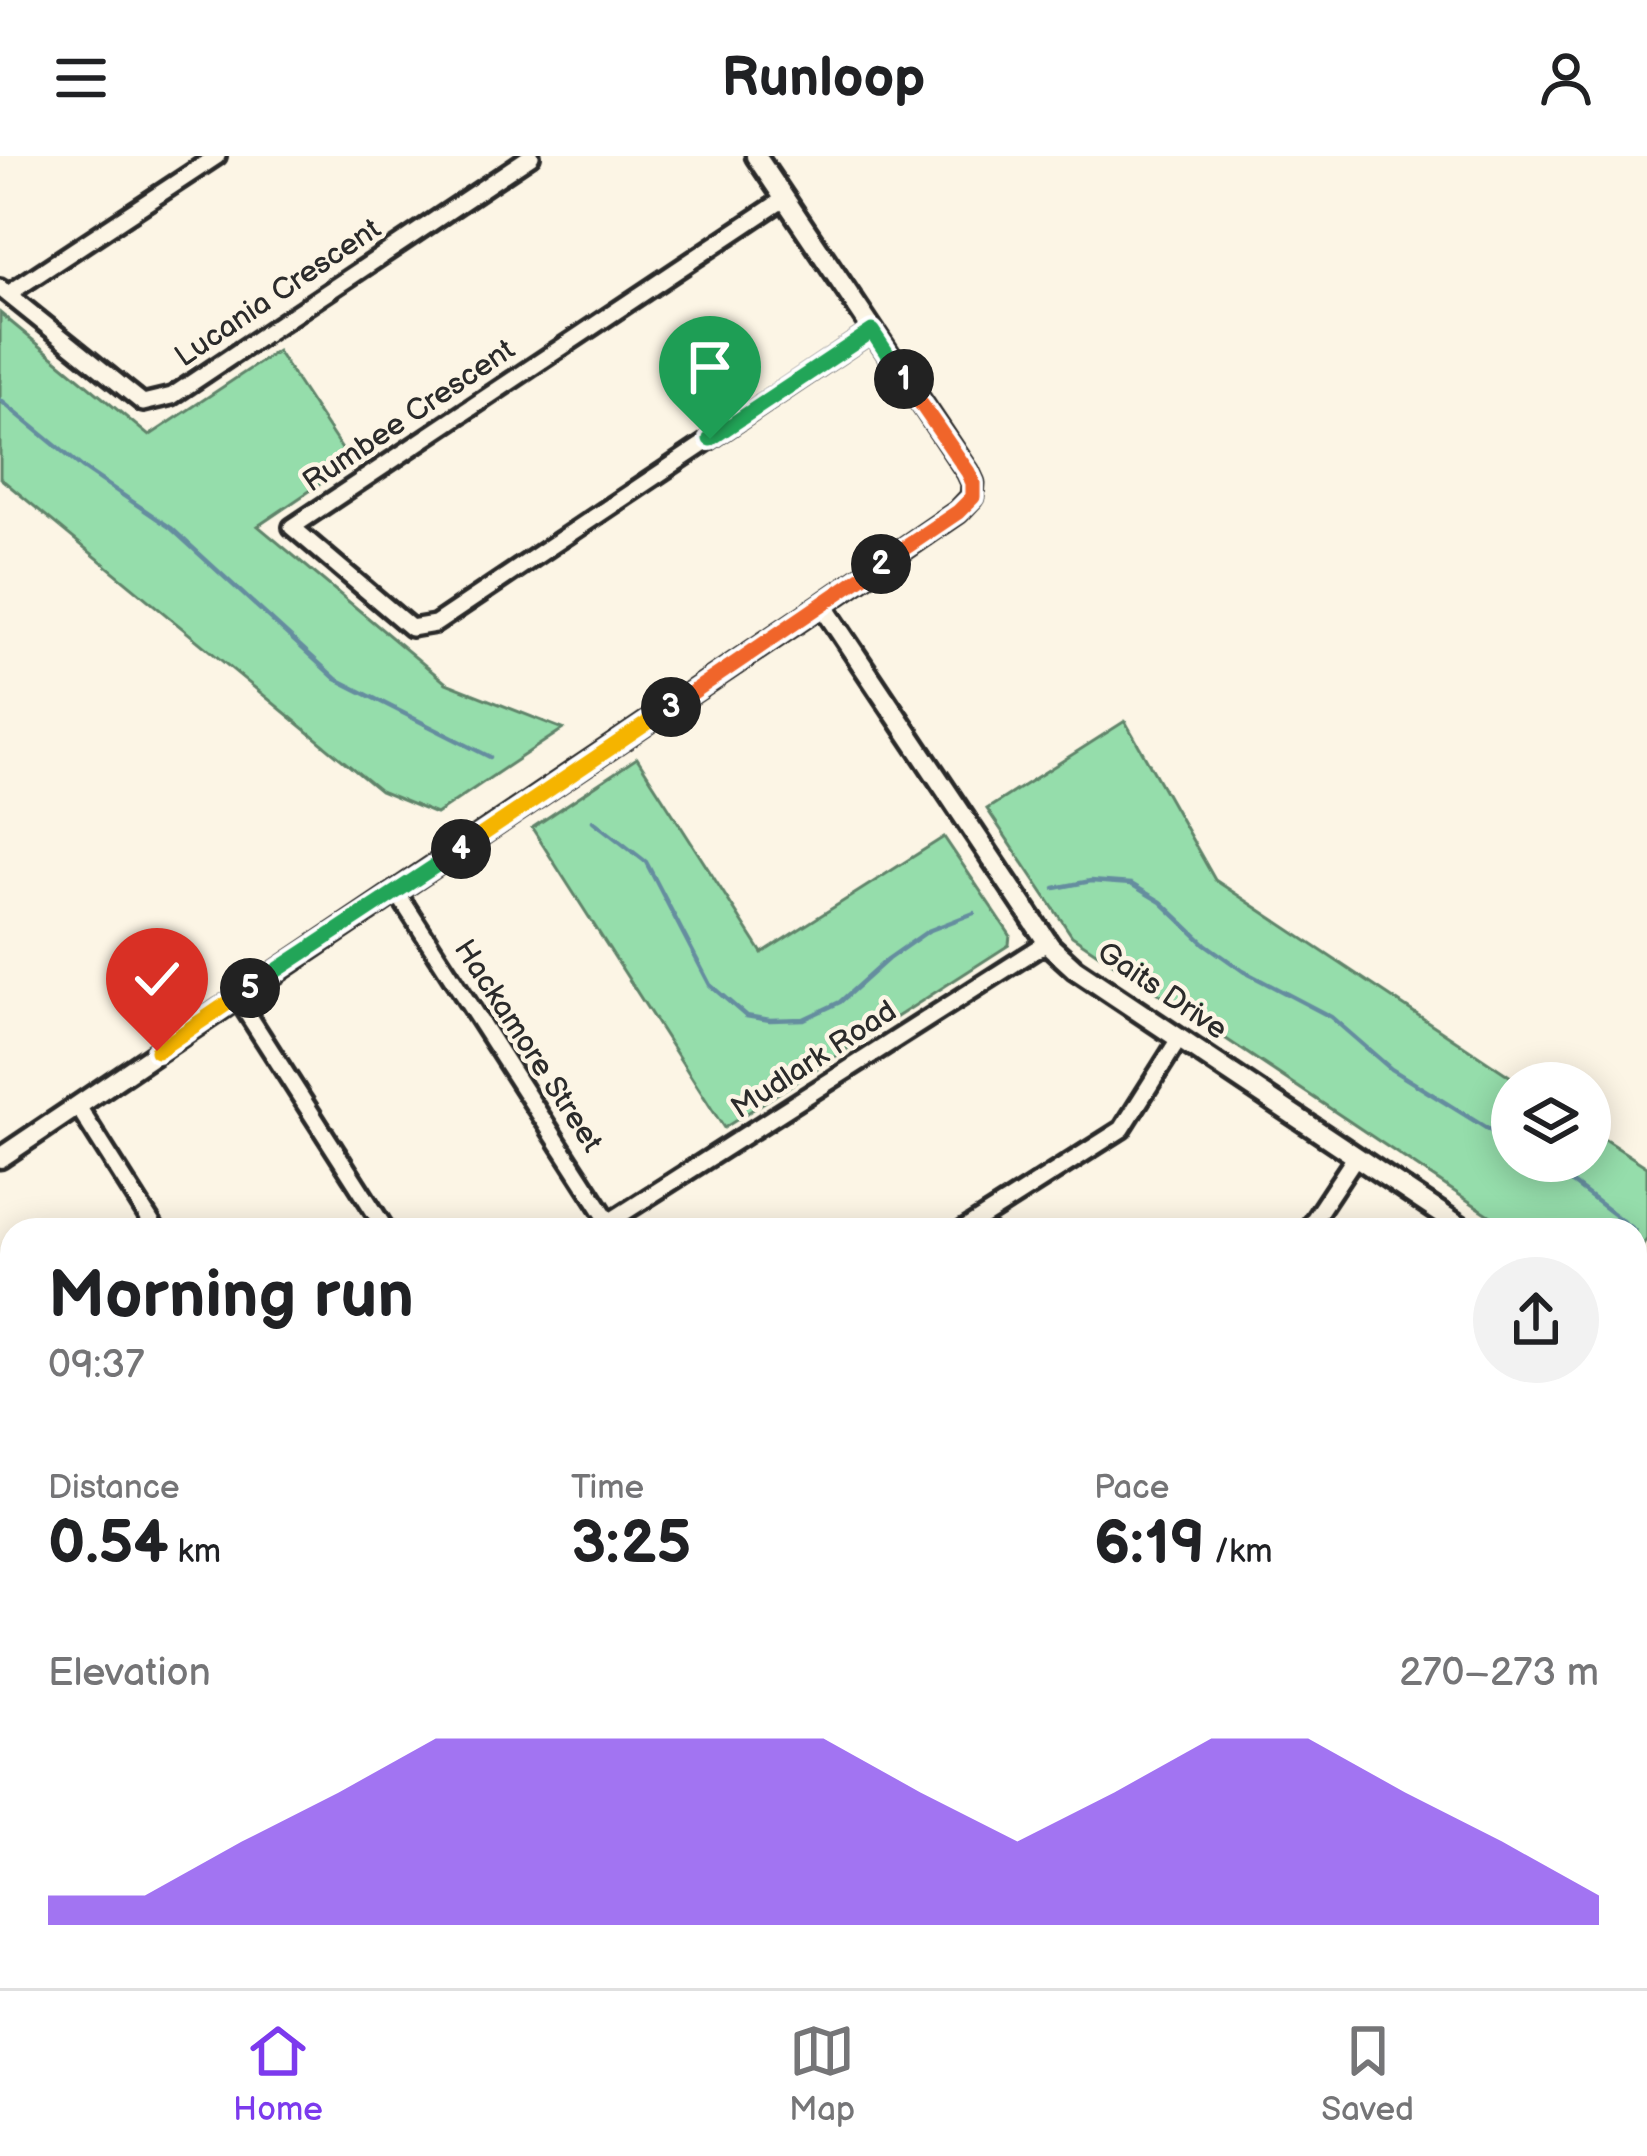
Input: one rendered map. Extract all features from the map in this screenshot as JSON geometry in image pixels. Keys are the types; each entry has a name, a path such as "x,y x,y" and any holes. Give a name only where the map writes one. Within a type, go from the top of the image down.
{"street":[{"path":"4,291 217,156"},
{"name":"Lucania Crescent","path":"4,291 143,403 172,396 531,156"},
{"path":"0,1158 822,605 973,497 968,472 756,156"},
{"name":"Rumbee Crescent","path":"784,199 292,526 411,628 434,623 872,331"},
{"name":"Gaits Drive","path":"822,605 1048,943 1075,969 1448,1218"},
{"name":"Hackamore Street","path":"396,891 607,1218"},
{"name":"Mudlark Road","path":"624,1218 1048,943"},
{"path":"236,997 378,1218"},
{"path":"982,1218 1122,1129 1179,1039"},
{"path":"77,1105 148,1218"},
{"path":"1315,1218 1356,1156"}],"green space":[{"path":"0,313 149,436 277,351 351,463 258,526 446,683 563,729 436,814 380,791 0,478"},
{"path":"1125,721 1215,880 1491,1064 1491,1182 1611,1182 1611,1144 1647,1167 1647,1218 1494,1218 1072,936 987,809"},
{"path":"637,758 762,953 944,837 1010,935 1009,945 724,1128 532,828"}],"waterway":[{"path":"0,400 83,468 171,528 336,679 490,757"},
{"path":"593,821 646,862 710,985 746,1016 804,1019 840,1002 928,931 974,913"},
{"path":"1055,888 1091,881 1131,884 1161,902 1205,944 1243,971 1331,1017 1391,1069 1491,1131"},
{"path":"1571,1182 1618,1218"}],"route":[{"path":"157,1051 822,605 973,497 968,472 872,331 710,439"}]}
